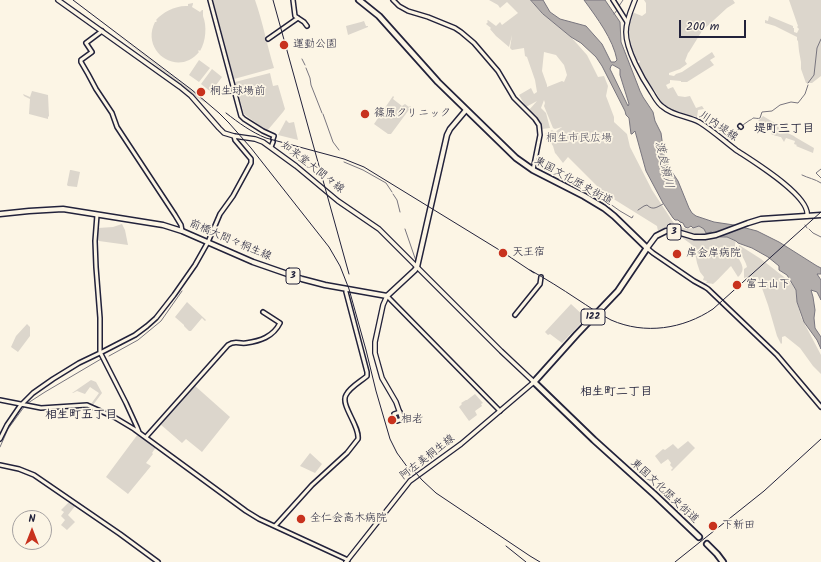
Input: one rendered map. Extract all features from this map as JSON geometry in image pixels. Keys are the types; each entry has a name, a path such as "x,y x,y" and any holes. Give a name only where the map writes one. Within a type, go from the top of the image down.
{"highway":[{"name":"東国文化歴史街道","path":"360,0 377,14 434,77 516,158 533,170 606,209 647,248"},
{"name":"122","path":"534,382 622,287 647,248"},
{"name":"東国文化歴史街道","path":"534,382 699,537"},
{"path":"706,544 723,562"}],"main road":[{"name":"如来堂大間々線","path":"58,0 183,89 222,131 228,135 255,138 263,142 296,166 338,201 379,229 534,382"},
{"name":"川内堤線","path":"635,0 627,22 626,36 640,73 660,105 671,112 699,122 737,151 773,175 796,194 806,208 808,213 807,216"},
{"path":"402,419 395,399 382,378 375,354 375,342 383,305 387,296 415,270 447,135 450,129 466,110"},
{"name":"前橋大間々桐生線","path":"0,214 61,209 163,225 182,231 253,262 289,275 313,282 387,296"},
{"name":"3","path":"647,248 656,236 666,231 674,231 697,237 709,237 748,222 765,218 821,215"},
{"name":"阿左美桐生線","path":"347,561 410,481 461,444 534,382"}],"street":[{"path":"210,0 241,116 263,132 274,136 271,147"},
{"path":"293,0 295,16 307,26"},
{"path":"393,0 399,6 408,11 454,27 474,43 497,70 513,96 535,119 539,127 540,134 533,170"},
{"path":"614,0 627,22"},
{"path":"268,39 295,22 298,18"},
{"path":"102,31 86,43 92,52 81,60 81,62 96,89 112,113 117,127 181,225 182,231"},
{"path":"0,439 7,425 22,404 33,392 79,363 135,335 156,318 190,273 208,242 220,214 252,162 252,160 234,139 234,136"},
{"path":"97,215 95,241 100,318 100,353 139,432"},
{"path":"647,248 653,254 711,292 777,356 821,407"},
{"path":"515,315 540,284 541,277"},
{"path":"275,526 316,480 347,453 358,439 358,432 346,405 345,398 349,390 365,378 367,374 346,289"},
{"path":"387,296 500,410"},
{"path":"146,437 228,345 234,342 244,343 255,341 268,337 272,334 280,323 264,312"},
{"path":"0,400 44,408 88,405 125,423 139,432 240,508 347,561"},
{"path":"400,412 394,414 396,421 402,419"},
{"path":"0,466 19,469 34,475 158,562"}],"green space":[{"path":"213,0 255,0 274,68 234,79"},
{"name":"桐生市民広場","path":"489,0 531,0 543,14 571,37 587,55 598,77 604,76 608,86 606,96 614,117 614,122 627,134 630,147 652,190 671,219 676,226 688,229 699,226 704,229 706,233 709,233 708,235 670,228 665,228 658,231 657,226 604,193 568,157 563,163 555,153 553,146 545,134 552,130 555,132 562,127 555,129 553,128 544,106 544,100 541,108 546,113 550,128 542,129 540,121 529,110 537,101 526,107 519,95 531,88 534,94 537,92 535,80 527,57 525,56 524,48 512,50 510,48 512,35 509,47 496,36 490,29 491,28 486,24 488,20 496,26 500,22 502,25 518,13 507,2 500,8 498,5","holes":["544,52 556,55 564,65 567,75 564,82 562,81 547,87 542,71"]},
{"path":"644,0 733,0 735,3 727,8 702,31 688,53 685,61 687,64 680,69 669,73 669,75 674,76 712,52 715,57 710,60 714,65 687,82 670,80 670,83 666,85 668,89 673,87 678,96 690,96 696,108 702,106 704,109 698,110 697,118 695,116 693,117 666,108 655,91 645,80 637,64 640,62 639,60 636,60 630,44 629,26 632,12 642,16 646,13 646,3"},
{"path":"789,0 821,0 821,76 812,83 806,83 801,69 797,37 775,26 765,23 765,20 768,21 769,16 793,26 794,32 797,33 799,29 797,27 798,26"},
{"path":"193,3 192,7 200,12 203,10 205,38 202,47 200,51 198,51 199,52 190,59 181,62 172,62 164,58 157,51 153,43 152,33 155,22 162,14 170,10 188,6 188,4"},
{"path":"364,21 368,27 348,35 346,26"},
{"path":"107,27 199,96 207,104 192,94 191,95 175,80"},
{"path":"199,60 210,68 199,82 189,75"},
{"path":"212,69 222,77 211,92 201,84"},
{"path":"270,73 273,86 278,85 285,109 267,131 244,114 235,82"},
{"path":"32,91 48,95 48,119 29,114 30,99 23,94 30,97"},
{"path":"393,96 393,99 402,106 405,104 411,107 391,134 388,134 374,124"},
{"path":"763,116 778,125 779,129 814,148 813,153 796,146 797,145 794,144 795,141 786,138 784,142 781,137 771,134 772,130 758,121"},
{"path":"286,120 289,123 294,122 298,140 278,135"},
{"path":"70,170 80,172 77,187 67,185"},
{"path":"122,224 125,230 128,245 99,241 97,239 98,228 113,227"},
{"path":"682,236 688,239 700,240 726,237 736,241 736,251 743,270 738,277 731,266 713,284 706,283 707,281 703,280 704,277 700,272 694,248 681,237"},
{"path":"739,245 761,259 784,277 796,290 797,302 801,317 821,355 821,374 800,348 785,336 782,337 781,344 758,277 748,280 750,276 744,278 744,269 747,267"},
{"path":"187,302 206,320 205,321 202,318 191,331 189,331 175,317"},
{"path":"571,304 586,318 562,343 545,332"},
{"path":"27,324 30,327 30,336 18,352 11,347 16,336"},
{"path":"91,380 96,382 102,393 93,405 91,404 99,393 90,387 85,394 77,391 72,393"},
{"path":"194,385 230,417 202,452 186,439 182,443 160,424"},
{"path":"475,394 483,403 481,404 482,406 475,411 477,415 469,421 459,407 462,404 461,403"},
{"path":"138,434 156,447 146,463 151,466 128,494 106,477"},
{"path":"688,441 695,448 672,471 671,470 673,468 668,459 661,464 655,456 663,449 665,450 673,444 678,449"},
{"path":"310,453 322,464 315,473 300,466"},
{"path":"70,501 76,505 68,515 75,522 67,530 61,525 65,520 61,516 64,512 61,510"}],"water":[{"name":"渡良瀬川","path":"531,0 543,0 550,12 560,19 586,26 602,44 611,62 615,62 617,60 612,44 599,21 584,0 605,0 620,22 621,42 640,91 653,112 655,121 661,133 664,155 670,169 678,181 692,213 696,216 714,222 757,231 779,242 821,268 821,274 817,274 821,280 821,300 817,292 811,290 815,310 815,328 821,337 821,349 817,340 804,322 797,302 796,290 787,275 779,270 779,266 768,257 752,248 727,237 720,237 711,232 706,233 704,229 699,226 693,228 691,226 688,228 685,227 683,223 673,218 646,171 635,131 631,134 629,118 626,115 602,66 596,57 581,43 571,37 543,14","holes":["613,65 620,69 620,75 629,104 628,106 610,69"]}],"waterway":[{"path":"619,6 623,0"},
{"path":"614,14 618,9"},
{"path":"808,83 814,75 817,48 821,39"},
{"path":"302,59 305,65"},
{"path":"306,68 322,113"},
{"path":"727,140 747,122 753,118 760,118 762,112 772,111 780,105 791,102 798,103 805,94 808,85"},
{"path":"323,114 333,142 339,150"},
{"path":"344,162 363,170 386,183 392,192"},
{"path":"821,169 816,173 821,178"},
{"path":"802,175 821,183"},
{"path":"586,185 604,199"},
{"path":"393,194 397,200 400,212"},
{"path":"606,201 632,218 633,216"},
{"path":"638,210 647,205 653,208 663,204"},
{"path":"405,229 416,261"},
{"path":"809,229 821,237"},
{"path":"109,356 138,340 161,321 182,291"},
{"path":"28,403 101,359"},
{"path":"0,447 8,429 24,407"}],"tunnel":[{"path":"699,537 707,544"}],"railway":[{"path":"73,0 192,90 219,113 251,148 329,247 340,266 349,289 390,439 397,453 411,472"},
{"path":"273,0 349,274"},
{"path":"226,113 240,124 266,138 344,159 364,167 501,251 534,273"},
{"path":"530,270 611,320 624,325 637,327 664,328 689,321 713,309 821,212"},
{"path":"675,562 764,491 821,439"},
{"path":"410,466 436,493 540,562"},
{"path":"506,546 526,562"}],"place":[{"name":"運動公園","path":"284,45"},
{"name":"桐生球場前","path":"201,92"},
{"name":"篠原クリニック","path":"365,114"},
{"name":"天王宿","path":"503,253"},
{"name":"岸会岸病院","path":"677,254"},
{"name":"富士山下","path":"737,285"},
{"name":"相老","path":"392,420"},
{"name":"全仁会高木病院","path":"301,519"},
{"name":"下新田","path":"713,526"}],"district":[{"name":"堤町三丁目","path":"784,130"},
{"name":"相生町二丁目","path":"616,393"},
{"name":"相生町五丁目","path":"81,416"}]}
